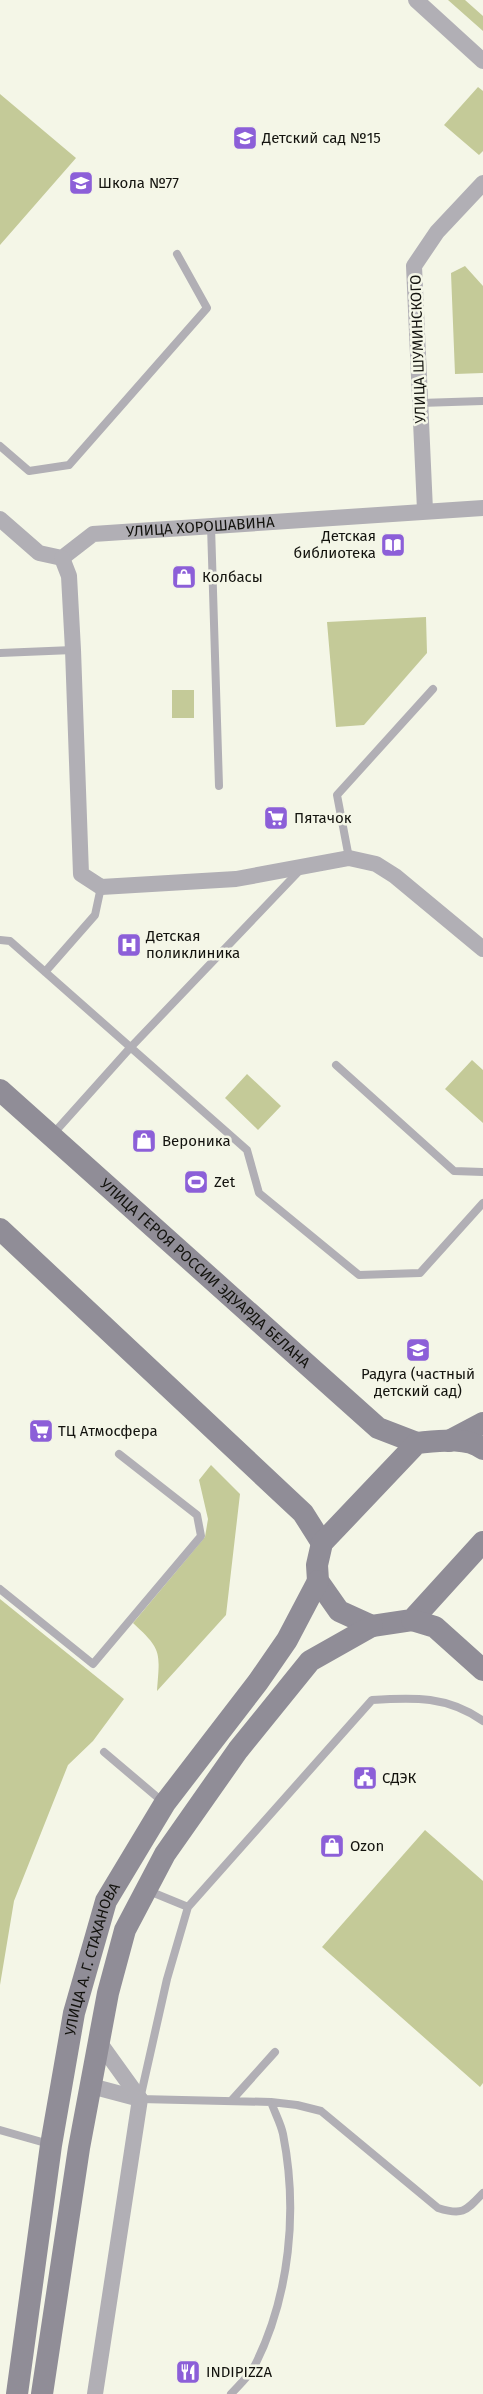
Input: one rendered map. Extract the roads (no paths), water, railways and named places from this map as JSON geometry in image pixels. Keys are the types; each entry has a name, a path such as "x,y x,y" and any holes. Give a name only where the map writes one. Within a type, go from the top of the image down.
{"main road":[{"name":"УЛИЦА ГЕРОЯ РОССИИ ЭДУАРДА БЕЛАНА","path":"0,1090 378,1428 417,1443"},
{"path":"0,1229 303,1514 322,1543"},
{"path":"449,1441 483,1423"},
{"path":"483,1449 477,1444 449,1441 417,1443 322,1543 317,1565 318,1581 339,1611 372,1626 412,1620 435,1627 483,1670"},
{"path":"412,1620 483,1542"},
{"name":"УЛИЦА А. Г. СТАХАНОВА","path":"17,2394 51,2145 74,2013 106,1901 165,1803 282,1647 318,1581"},
{"name":"УЛИЦА А. Г. СТАХАНОВА","path":"42,2394 56,2293 91,2086 108,1994 125,1930 165,1854 232,1758 310,1661 372,1626"}],"street":[{"path":"416,0 483,61"},
{"name":"УЛИЦА ШУМИНСКОГО","path":"425,510 414,266 437,232 483,183"},
{"name":"УЛИЦА ХОРОШАВИНА","path":"62,558 93,534 425,510 483,508"},
{"path":"0,519 38,553 62,558 69,576 74,650 81,874 101,887 236,879 349,858 376,864 395,876 483,949"},
{"path":"95,2394 140,2099 99,2042"},
{"path":"91,2086 140,2099"}],"lane":[{"path":"0,446 29,471 69,464 207,308 177,254"},
{"path":"420,403 483,401"},
{"path":"211,526 219,786"},
{"path":"0,645 9,652"},
{"path":"0,653 74,650"},
{"path":"349,858 337,795 433,689"},
{"path":"51,1137 130,1048 305,866"},
{"path":"45,972 95,915 101,887"},
{"path":"0,940 10,941 247,1150 260,1193 359,1275 420,1273 483,1203"},
{"path":"336,1065 454,1171 483,1172"},
{"path":"0,1589 93,1664 200,1536 197,1516 119,1454"},
{"path":"483,1721 458,1706 416,1697 372,1700 188,1907 167,1979 140,2099 271,2102 321,2111 438,2208 453,2213 466,2211 483,2193"},
{"path":"104,1752 165,1803"},
{"path":"146,1890 188,1907"},
{"path":"231,2101 275,2052"},
{"path":"231,2394 255,2366 277,2307 291,2234 283,2133 271,2102"},
{"path":"0,2130 51,2145"}],"place":[{"name":"Детский сад №15","path":"245,138"},
{"name":"Школа №77","path":"81,183"},
{"name":"Детская библиотека","path":"393,545"},
{"name":"Колбасы","path":"184,577"},
{"name":"Пятачок","path":"276,818"},
{"name":"Детская поликлиника","path":"129,945"},
{"name":"Вероника","path":"144,1141"},
{"name":"Zet","path":"196,1182"},
{"name":"Радуга (частный детский сад)","path":"418,1350"},
{"name":"ТЦ Атмосфера","path":"41,1431"},
{"name":"СДЭК","path":"365,1778"},
{"name":"Ozon","path":"332,1846"},
{"name":"INDIPIZZA","path":"188,2372"}]}
